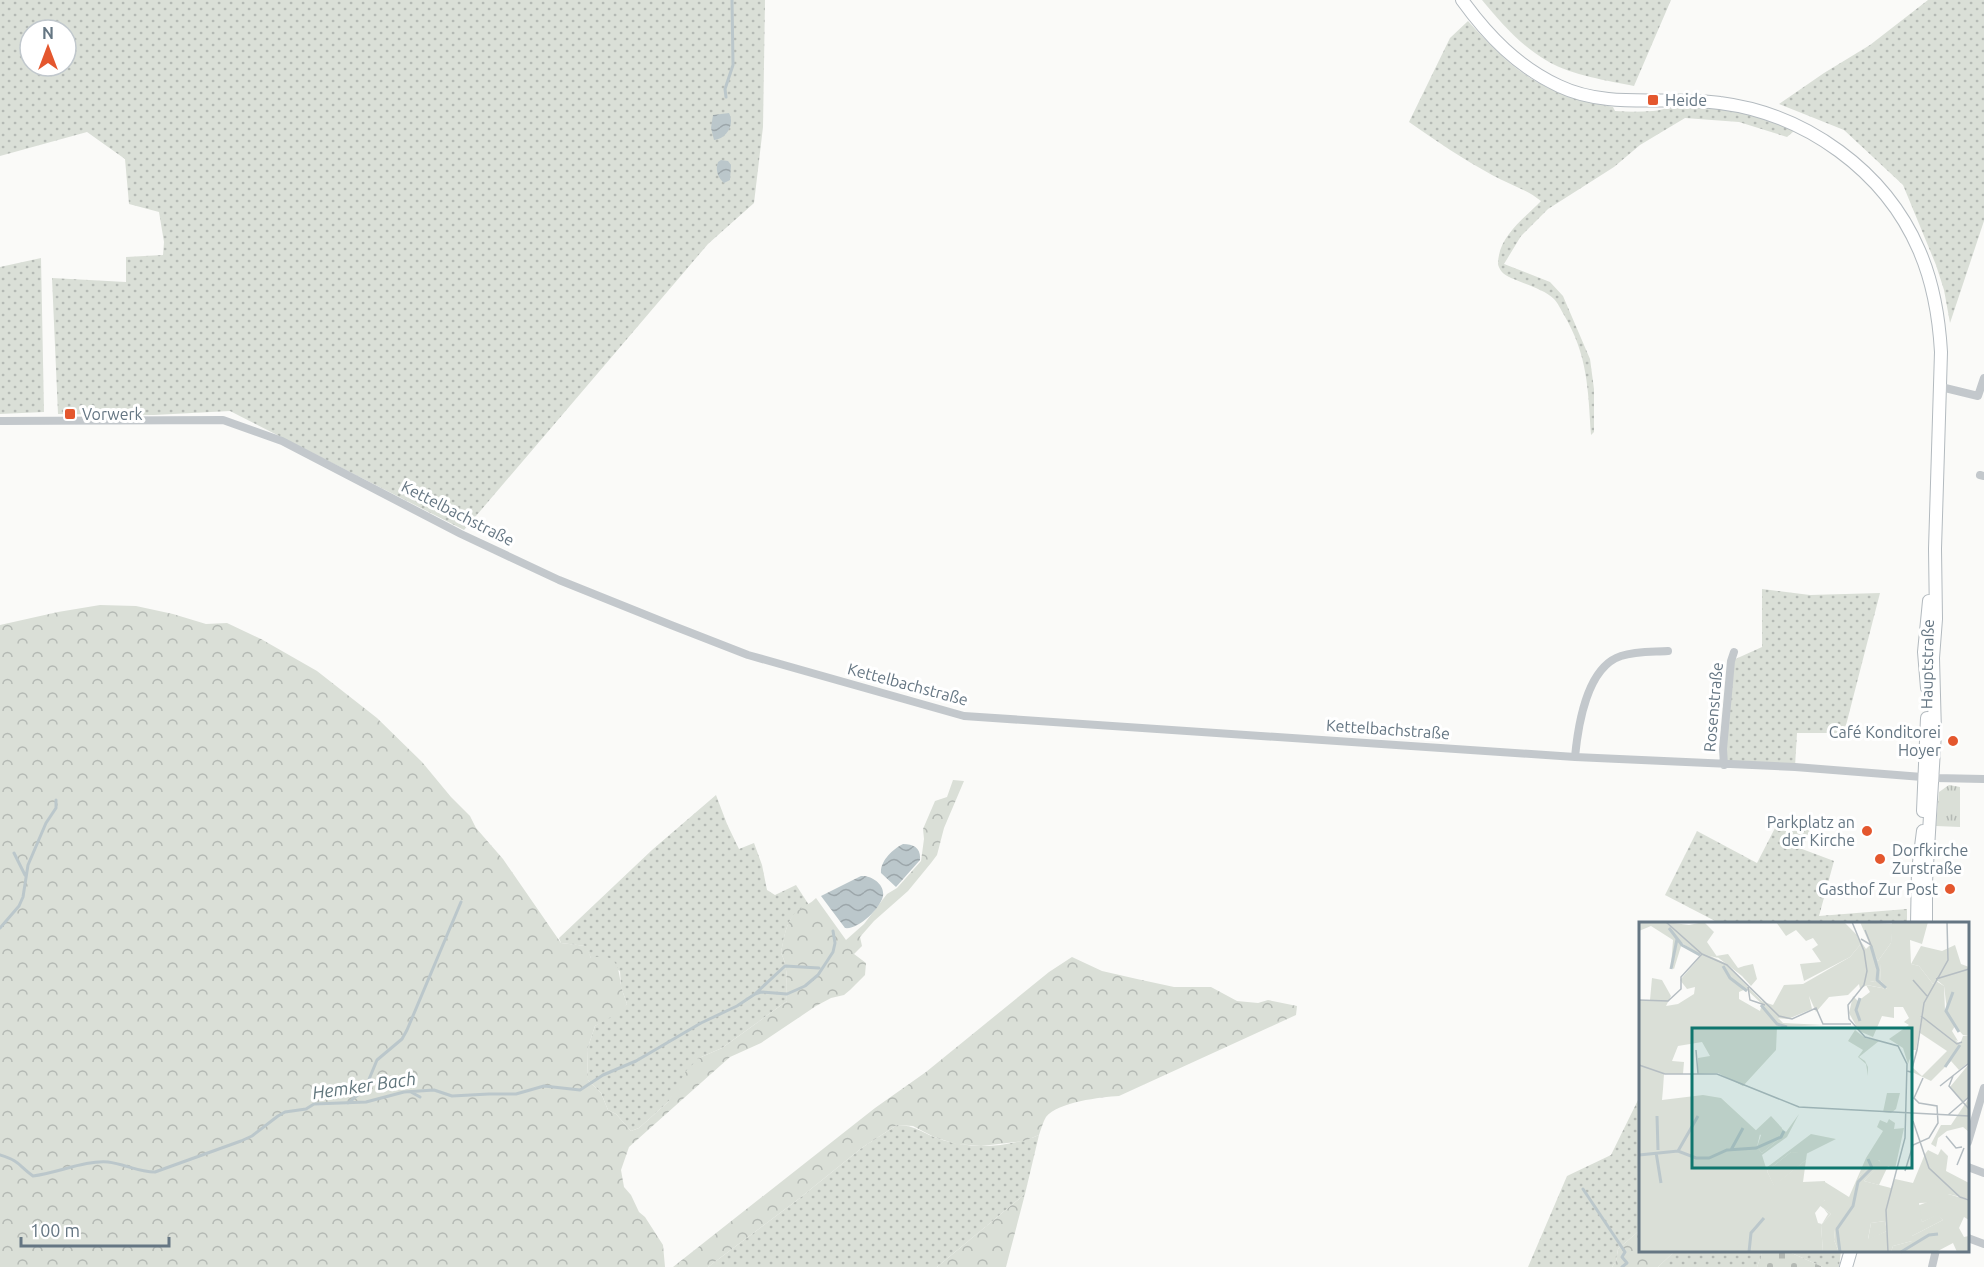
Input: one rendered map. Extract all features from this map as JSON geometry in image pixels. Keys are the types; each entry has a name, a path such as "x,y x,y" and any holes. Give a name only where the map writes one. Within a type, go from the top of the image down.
{"main road":[{"path":"1462,0 1501,46 1518,62 1559,86 1598,98 1719,102 1773,115 1803,128 1833,147 1875,183 1906,226 1922,257 1940,323 1941,387 1935,549"},
{"name":"Hauptstraße","path":"1917,922 1918,870 1935,694 1933,658 1936,619 1935,549"},
{"name":"Hauptstraße","path":"1926,922 1928,777 1924,652 1935,549"},
{"path":"1846,1267 1851,1252"}],"street":[{"path":"1941,387 1978,396 1984,378"},
{"name":"Kettelbachstraße","path":"0,421 223,420 282,441 461,534 559,580 671,625 748,655 964,716 1575,757 1795,767 1984,780"},
{"path":"1575,757 1577,733 1584,706 1603,666 1619,656 1636,652 1668,651"},
{"name":"Rosenstraße","path":"1724,765 1723,749 1731,661 1734,652"},
{"path":"1969,1139 1982,1102 1984,1088"},
{"path":"1969,1167 1984,1173"},
{"path":"1969,1238 1984,1244"},
{"path":"1932,1267 1936,1252"}],"green space":[{"path":"0,0 765,0 763,127 754,203 708,244 464,530 230,411 154,415 58,414 52,278 126,282 126,257 163,255 164,242 159,212 129,204 125,159 87,132 0,156"},
{"path":"1482,0 1671,0 1634,86 1579,74 1549,62 1521,42"},
{"path":"1928,0 1984,0 1984,221 1950,323 1944,290 1936,265 1903,185 1844,130 1779,104 1870,45"},
{"path":"1468,21 1516,68 1532,79 1567,96 1613,107 1615,111 1655,111 1685,106 1717,108 1750,115 1794,131 1787,137 1739,122 1685,118 1640,145 1614,167 1548,209 1521,236 1504,264 1550,282 1563,296 1590,359 1594,389 1594,432 1591,435 1582,359 1564,315 1548,294 1506,275 1498,265 1499,254 1507,236 1541,201 1471,163 1409,122 1450,38"},
{"path":"41,258 44,412 0,414 0,267"},
{"path":"1762,589 1810,595 1880,593 1844,733 1797,733 1795,767 1724,765 1731,661 1762,647"},
{"path":"100,605 136,606 206,624 227,623 261,639 317,671 377,718 422,762 470,816 476,828 503,859 561,943 586,946 591,958 606,957 617,966 627,1004 616,1014 595,1026 587,1050 588,1080 601,1093 608,1110 616,1114 631,1131 639,1128 668,1102 686,1071 699,1058 722,1048 787,1001 786,970 781,953 786,929 795,913 816,898 846,940 864,924 887,894 897,888 921,861 923,829 935,801 947,797 953,780 964,781 944,828 937,855 908,891 874,921 860,937 862,946 854,954 866,963 865,975 844,995 831,998 816,1006 761,1043 730,1057 629,1147 621,1170 624,1187 663,1245 665,1267 0,1267 0,625"},
{"path":"1949,785 1960,787 1960,827 1936,826 1939,792"},
{"path":"716,795 739,849 754,843 762,865 767,890 775,895 796,885 809,905 791,919 784,937 781,953 786,970 787,1001 722,1048 699,1058 668,1102 639,1128 631,1131 616,1114 608,1110 601,1093 588,1080 587,1050 595,1026 627,1004 621,987 620,971 591,958 585,946 561,943 559,938 652,850"},
{"path":"1775,828 1811,830 1802,849 1834,861 1819,916 1907,909 1907,922 1717,922 1665,895 1697,831 1757,863"},
{"path":"1072,957 1102,971 1174,987 1211,987 1237,1001 1258,1003 1268,1000 1297,1006 1296,1015 1119,1096 1080,1101 1060,1108 1046,1117 1039,1135 1024,1141 981,1146 956,1144 934,1137 913,1126 897,1125 863,1147 708,1267 673,1267 875,1108 926,1072 1049,972"},
{"path":"1639,1098 1639,1231 1618,1249 1616,1261 1612,1267 1528,1267 1567,1176 1611,1155"},
{"path":"897,1125 914,1128 949,1142 975,1146 1014,1143 1039,1135 1025,1194 937,1267 708,1267 863,1147"},
{"path":"1025,1194 1006,1267 937,1267"},
{"path":"1639,1231 1639,1252 1674,1252 1658,1267 1612,1267 1616,1261 1618,1249"},
{"path":"1674,1252 1763,1252 1757,1267 1658,1267"},
{"path":"1762,1252 1789,1252 1823,1267 1757,1267"},
{"path":"1789,1252 1841,1252 1839,1267 1823,1267"}],"water":[{"path":"729,113 731,122 729,130 723,137 714,140 711,128 713,115"},
{"path":"728,161 731,165 730,180 724,183 717,171 718,162"},
{"path":"903,844 916,848 920,860 896,887 881,873 881,869 888,856"},
{"path":"861,876 869,877 880,884 883,896 878,907 868,918 856,926 845,928 821,896"}],"waterway":[{"path":"726,97 725,89 733,65 732,0"},
{"path":"0,928 19,906 23,897 28,865 46,823 56,808 56,800"},
{"path":"14,853 25,875"},
{"path":"348,1103 365,1089 377,1060 402,1039 461,902"},
{"name":"Hemker Bach","path":"0,1155 15,1161 33,1176 99,1162 155,1172 241,1141 252,1136 285,1112 306,1109 314,1104 366,1102 404,1092 434,1090 452,1096 516,1094 544,1086 580,1090 603,1075 636,1061 755,994 761,992 787,994 805,986 818,975 833,952 835,943 833,931"},
{"path":"756,993 785,966 819,968"},
{"name":"Hemker Bach","path":"411,1092 420,1097"},
{"path":"1583,1189 1625,1252 1622,1257 1627,1263 1622,1267"}],"place":[{"name":"Heide","path":"1653,100"},
{"name":"Vorwerk","path":"70,414"},
{"name":"Café Konditorei Hoyer","path":"1953,741"},
{"name":"Parkplatz an der Kirche","path":"1867,831"},
{"name":"Dorfkirche Zurstraße","path":"1880,859"},
{"name":"Gasthof Zur Post","path":"1950,889"}]}
